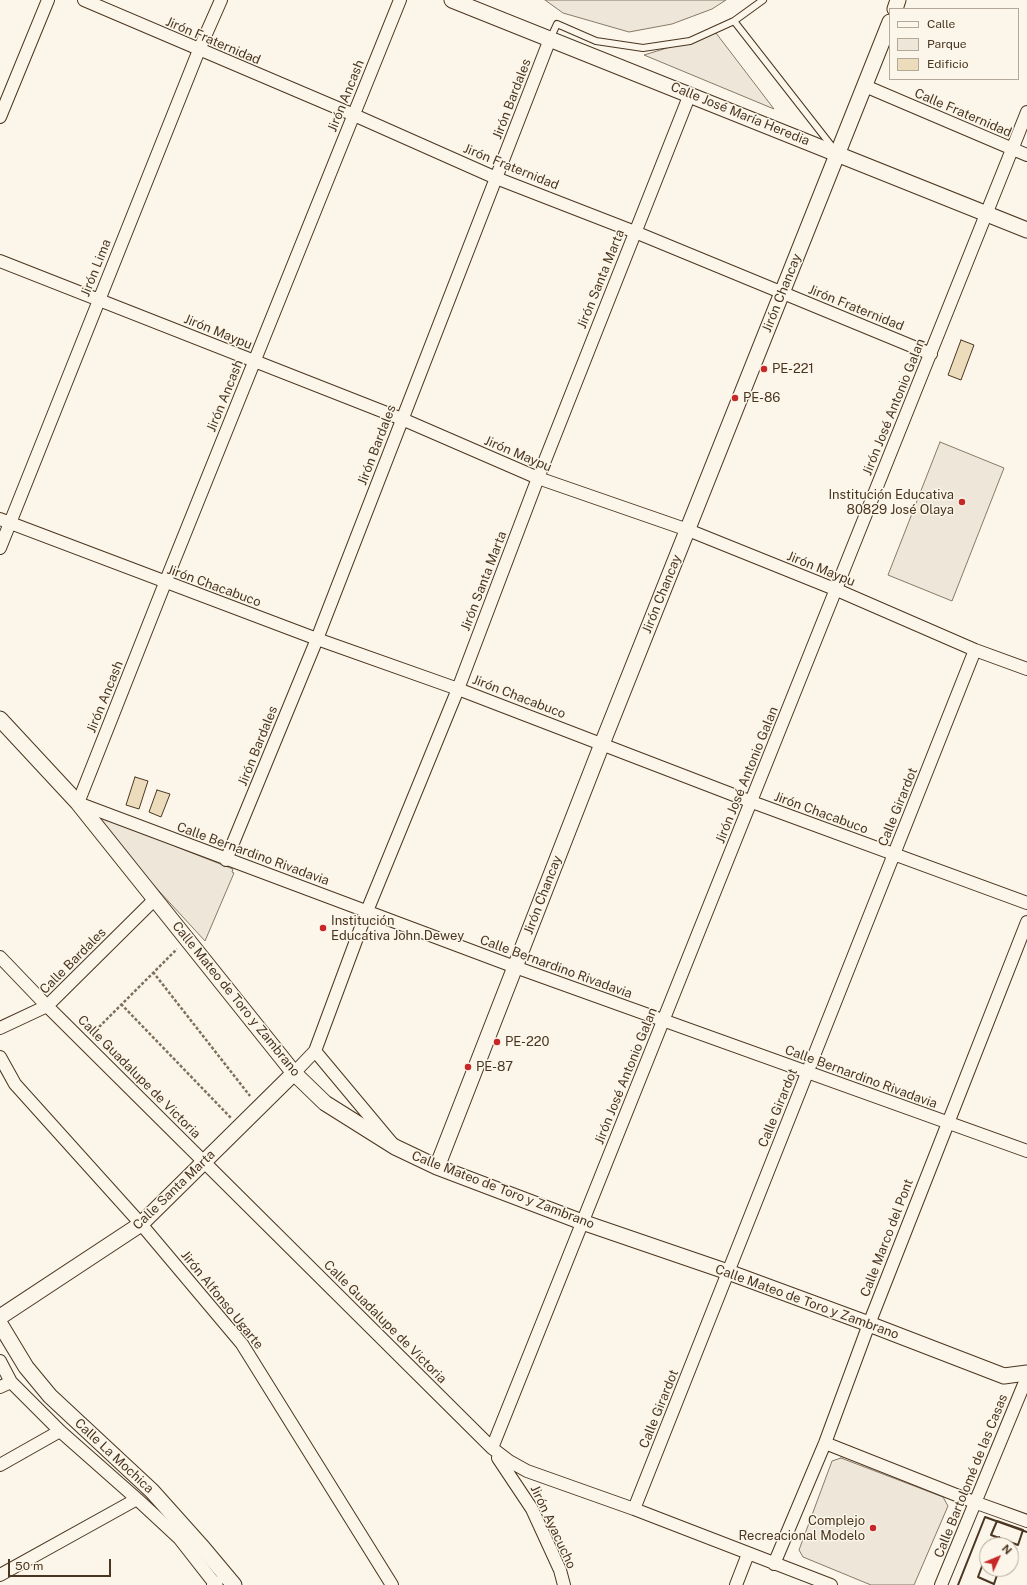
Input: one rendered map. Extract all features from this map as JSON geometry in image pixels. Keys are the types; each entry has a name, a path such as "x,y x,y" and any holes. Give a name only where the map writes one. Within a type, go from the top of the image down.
{"street":[{"path":"0,117 48,0"},
{"name":"Jirón Fraternidad","path":"84,0 198,50 354,115 496,178 635,232 931,354"},
{"name":"Jirón Lima","path":"0,548 5,521 98,300 198,50 221,0"},
{"name":"Jirón Ancash","path":"78,803 400,0"},
{"name":"Calle José María Heredia","path":"452,0 1027,230"},
{"name":"Jirón Chancay","path":"436,1167 602,744 889,25"},
{"name":"Jirón Bardales","path":"226,860 317,639 550,39"},
{"name":"Calle Fraternidad","path":"865,86 1027,155"},
{"name":"Jirón Santa Marta","path":"294,1073 315,1051 368,911 458,689 538,478 690,94"},
{"name":"Jirón José Antonio Galan","path":"492,1448 837,590 1027,112"},
{"name":"Jirón Maypu","path":"0,261 402,419 538,478 688,530 837,590 975,650 1027,670"},
{"name":"Jirón Chacabuco","path":"5,521 165,583 458,689 752,802 1027,903"},
{"name":"Calle Girardot","path":"634,1509 975,650"},
{"name":"Calle Mateo de Toro y Zambrano","path":"0,719 78,803 294,1073 325,1103 395,1147 436,1167 582,1222 728,1272 1004,1376 1027,1373"},
{"name":"Calle Bernardino Rivadavia","path":"78,803 226,860 368,911 515,967 1027,1151"},
{"name":"Calle Bardales","path":"0,1028 47,1006 156,899"},
{"name":"Calle Marco del Pont","path":"774,1564 825,1443 947,1122 1027,922"},
{"name":"Calle Guadalupe de Victoria","path":"0,957 47,1006 492,1448 509,1461 527,1471 634,1509 831,1585"},
{"path":"315,1051 395,1147"},
{"name":"Jirón Alfonso Ugarte","path":"0,1057 15,1084 141,1224 244,1347 392,1585"},
{"name":"Calle Santa Marta","path":"0,1317 141,1224 294,1073"},
{"name":"Calle La Mochica","path":"0,1324 26,1368 50,1396 152,1491 234,1585"},
{"name":"Calle La Mochica","path":"0,1361 11,1382 60,1431 137,1498 179,1538 215,1585"},
{"name":"Calle Bartolomé de las Casas","path":"941,1585 974,1502 1027,1377"},
{"path":"0,1387 11,1382"},
{"path":"0,1465 60,1431"},
{"path":"825,1443 974,1502 1027,1521"},
{"name":"Jirón Ayacucho","path":"492,1448 532,1509 560,1570 564,1585"},
{"name":"Jirón Ayacucho","path":"515,1482 527,1471"},
{"path":"2,1577 137,1498"},
{"path":"736,1585 748,1554"}],"lane":[{"path":"550,39 557,24 596,41 643,48 690,41 734,21 763,0"},
{"path":"734,21 838,154"}],"path":[{"path":"84,1042 187,938"},
{"path":"153,972 259,1107"},
{"path":"121,1004 239,1126"}],"green space":[{"path":"545,0 726,0 712,9 672,24 629,32 563,13"},
{"path":"716,33 774,109 644,55"},
{"path":"940,442 1004,468 952,601 888,575"},
{"path":"78,803 177,847 233,869 232,872 234,873 205,941"},
{"name":"Complejo Recreacional Modelo","path":"841,1458 943,1497 948,1506 914,1585 871,1585 803,1557 799,1550 832,1461"}],"building":[{"path":"961,340 974,345 961,380 948,375"},
{"path":"135,777 148,781 139,809 126,805"},
{"path":"157,790 170,794 161,817 149,812"}],"wall":[{"path":"958,1585 985,1517 1027,1532"},
{"path":"997,1521 1023,1530 1018,1545 991,1535 997,1521"},
{"path":"979,1574 978,1577 994,1584 996,1577"}],"place":[{"name":"PE-221","path":"764,369"},
{"name":"PE-86","path":"735,398"},
{"name":"Institución Educativa 80829 José Olaya","path":"962,502"},
{"name":"Institución Educativa John Dewey","path":"323,928"},
{"name":"PE-220","path":"497,1042"},
{"name":"PE-87","path":"468,1067"},
{"name":"Complejo Recreacional Modelo","path":"873,1528"}]}
